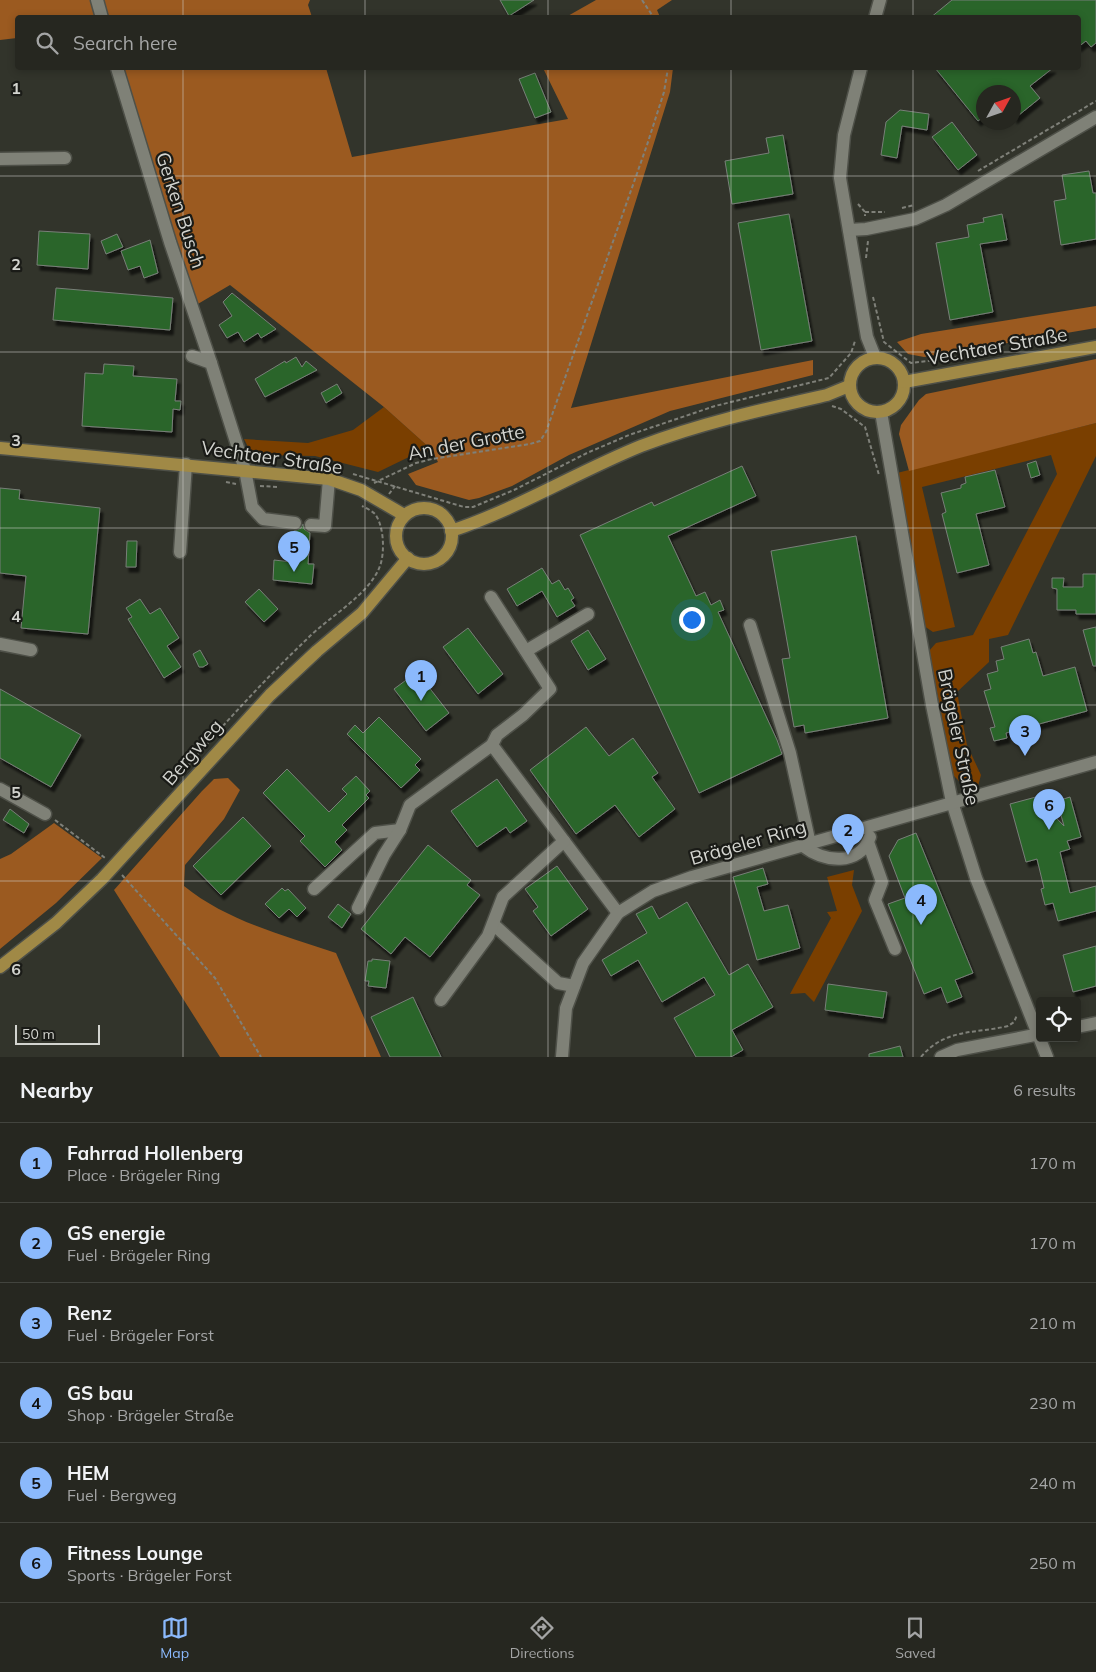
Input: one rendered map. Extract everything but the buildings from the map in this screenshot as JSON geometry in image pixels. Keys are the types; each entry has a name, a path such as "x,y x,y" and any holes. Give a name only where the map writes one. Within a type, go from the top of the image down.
{"main road":[{"name":"Vechtaer Straße","path":"904,382 1096,347"},
{"path":"875,357 887,359 895,364 904,382 899,400 881,412 870,411 860,406 854,399 849,386 856,367 866,360 875,357"},
{"path":"451,531 526,500 642,446 688,430 827,395 849,386"},
{"name":"Vechtaer Straße","path":"0,448 186,464 329,479 360,490 404,516"},
{"path":"420,508 428,508 443,516 451,531 449,546 439,559 423,563 408,558 398,546 396,538 396,530 404,516 420,508"},
{"name":"Bergweg","path":"0,967 56,923 110,862 270,694 316,651 362,613 408,558"}],"street":[{"path":"97,0 101,15"},
{"path":"876,15 880,0"},
{"name":"Gerken Busch","path":"118,70 170,242 246,470 252,507 263,519 295,523"},
{"path":"860,70 845,127 840,158 840,178 867,337 875,357"},
{"path":"849,230 866,229 915,219 946,205 1096,117"},
{"path":"0,159 65,158"},
{"path":"192,356 211,362"},
{"name":"Brägeler Straße","path":"881,412 932,705 952,802 976,878 1036,1027"},
{"name":"Vechtaer Straße","path":"180,552 186,464"},
{"path":"311,525 325,526 329,479"},
{"path":"358,908 384,855 400,830 410,804 492,745 497,735 550,689 492,597"},
{"path":"526,651 588,614"},
{"path":"750,625 790,753 806,845 814,854 839,860 858,855 866,845 875,826"},
{"path":"0,644 31,650"},
{"path":"492,745 618,913"},
{"name":"Brägeler Ring","path":"562,1057 566,1008 583,963 618,913 653,891 952,802 1096,762"},
{"path":"0,789 45,814"},
{"path":"314,889 376,833 400,830"},
{"path":"441,1000 488,936 503,897 564,841"},
{"path":"866,845 882,882 875,900 894,948"},
{"path":"492,924 558,983 574,986"},
{"path":"1081,1026 1096,1023"},
{"path":"941,1057 957,1050 1036,1035"},
{"name":"Brägeler Straße","path":"1042,1042 1047,1057"}],"path":[{"path":"642,0 652,15"},
{"name":"An der Grotte","path":"360,490 416,463 530,444 540,440 546,432 647,145 664,92 668,70"},
{"path":"971,176 1096,101"},
{"path":"855,199 865,212 869,245 866,261"},
{"path":"898,210 920,204"},
{"path":"865,212 891,211"},
{"path":"872,289 882,334 889,347 911,363 1000,352"},
{"path":"347,472 473,507 514,490 587,453 629,435 716,406 829,378 851,353 854,341 882,334"},
{"path":"360,593 380,567 383,553 379,524 374,514"},
{"path":"45,814 110,862 215,978 261,1057"},
{"path":"921,1057 936,1041 953,1035 1008,1026 1014,1022 1018,1013 1016,1008"}],"shaded area":[{"path":"0,0 310,0 308,5 311,15 15,15 15,38 0,40"},
{"path":"596,0 672,0 657,10 659,15 570,15"},
{"path":"112,70 327,70 352,157 568,119 544,70 673,70 670,92 571,408 813,360 813,375 670,411 569,455 512,486 469,500 416,485 408,474 438,462 432,450 384,407 230,285 186,311"},
{"path":"1096,306 1096,328 924,357 908,354 897,342 921,334"},
{"path":"1096,359 1096,423 909,471 899,434 901,425 919,400 926,394"},
{"path":"384,407 432,450 411,456 378,472 315,456 252,455 244,439 308,443 353,430"},
{"path":"1096,423 1096,456 1008,635 989,639 989,662 957,692 967,745 981,775 978,786 965,787 953,775 929,651 936,643 973,635 1057,474 1051,455 922,487 955,627 933,632 924,626 897,473"},
{"path":"228,778 240,790 224,819 185,865 184,886 218,909 237,918 336,953 381,1057 220,1057 114,890 214,779"},
{"path":"54,823 102,858 56,903 0,949 0,859 11,854"},
{"path":"854,870 852,885 862,911 814,1002 805,993 790,994 831,918 827,912 837,911 827,877"}],"place":[{"name":"HEM","path":"294,572"},
{"name":"Fahrrad Hollenberg","path":"421,701"},
{"name":"Renz","path":"1025,756"},
{"name":"Fitness Lounge","path":"1049,830"},
{"name":"GS energie","path":"848,855"},
{"name":"GS bau","path":"921,925"}]}
